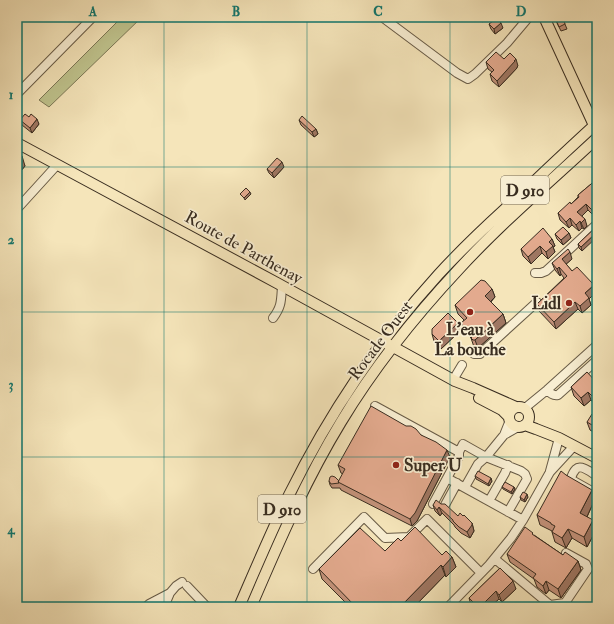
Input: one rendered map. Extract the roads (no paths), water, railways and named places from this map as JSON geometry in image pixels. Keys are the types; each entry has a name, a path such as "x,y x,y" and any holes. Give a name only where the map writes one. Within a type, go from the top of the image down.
{"main road":[{"path":"544,17 596,127"},
{"name":"D 910","path":"383,342 435,279 466,246 528,187 596,127"},
{"name":"Rocade Ouest","path":"251,607 290,518 321,455 352,404 393,347 458,269 505,223 597,138"},
{"name":"Route de Parthenay","path":"17,143 383,342 454,380 473,388 523,417 536,428 597,458"},
{"name":"Rocade Ouest","path":"239,607 280,513 306,462 344,399 383,342"},
{"name":"Route de Parthenay","path":"454,380 465,390 502,410 513,424 523,417"},
{"path":"510,419 512,411 523,417"}],"street":[{"path":"17,94 93,17"},
{"path":"382,17 468,79 507,43 529,17"},
{"path":"17,209 57,165"},
{"path":"535,273 542,273 546,271 597,224"},
{"path":"273,318 278,311 280,304 282,286"},
{"path":"474,354 480,354 536,302"},
{"path":"465,488 478,464 486,457 504,435 523,417 547,390 597,345"},
{"path":"547,390 550,393 558,395 597,360"},
{"path":"454,380 462,365"},
{"path":"375,406 458,452"},
{"path":"504,435 510,419"},
{"path":"550,472 559,438"},
{"path":"433,504 459,456 458,452 463,444 486,457 508,465 525,474 527,479 508,512"},
{"path":"452,605 512,538 550,472 574,446"},
{"path":"489,501 508,465"},
{"path":"597,476 579,467 576,469 571,478 597,494"},
{"path":"447,478 465,488 471,494 489,501 523,520"},
{"path":"445,505 457,483"},
{"path":"313,569 364,518 385,538 409,537 427,519 481,573"},
{"path":"495,558 550,605 565,603 588,569 586,564 566,553"},
{"path":"164,607 170,593 176,586 185,584 207,607"},
{"path":"146,607 170,593"}],"place":[{"name":"Lidl","path":"569,303"},
{"name":"L'eau à La bouche","path":"470,312"},
{"name":"Super U","path":"396,465"}]}
